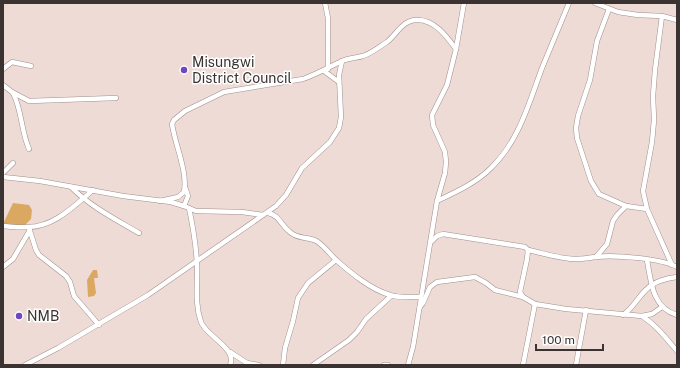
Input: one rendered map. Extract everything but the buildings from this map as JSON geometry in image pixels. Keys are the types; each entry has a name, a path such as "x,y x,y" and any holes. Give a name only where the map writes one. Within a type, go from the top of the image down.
{"street":[{"path":"324,3 328,18 329,53 326,70"},
{"path":"408,365 413,347 420,297 431,242 437,201 445,173 446,162 443,147 432,125 432,115 447,85 456,49 464,3"},
{"path":"437,201 482,176 492,168 503,154 517,132 569,3"},
{"path":"595,3 609,9 638,15 662,16 677,20"},
{"path":"609,9 597,41 590,80 578,116 576,133 579,147 591,181 599,194 626,206 647,208"},
{"path":"662,16 655,70 652,142 643,191 647,208 672,265"},
{"path":"259,365 247,362 229,351 205,329 201,322 196,299 197,261 194,234 187,207 188,196 172,124 174,120 198,104 224,92 303,79 326,70 342,61 362,56 390,40 403,25 409,22 425,20 436,27 456,49"},
{"path":"25,365 99,325 148,295 276,206 286,194 302,168 330,142 337,133 341,117 340,69 342,61"},
{"path":"3,69 9,64 15,62 31,66"},
{"path":"326,70 340,82"},
{"path":"3,85 12,92 29,101 116,98"},
{"path":"12,92 18,106 22,130 29,149"},
{"path":"3,173 13,163"},
{"path":"3,177 40,181 160,201 187,207 196,211 242,212 275,215 289,232 295,236 312,238 336,260 378,290 391,296 420,297"},
{"path":"71,187 82,199 140,233"},
{"path":"160,201 182,195 185,187"},
{"path":"3,226 30,229 47,223 59,218 92,190"},
{"path":"596,257 607,244 613,221 626,206"},
{"path":"3,267 13,259 30,229"},
{"path":"30,229 39,255 66,276 70,282 74,296 99,325"},
{"path":"431,242 437,236 443,234 520,246 528,250 568,259 622,257 660,261 677,268"},
{"path":"523,297 520,292 528,258 528,250"},
{"path":"283,365 285,348 298,298 308,283 336,260"},
{"path":"647,260 652,285 656,296 666,311 677,315"},
{"path":"419,308 432,284 475,277 495,290 523,297 535,304 642,316 652,314 662,307"},
{"path":"623,315 632,309 643,293 652,285 677,277"},
{"path":"313,365 349,340 366,319 391,296"},
{"path":"523,365 535,304"},
{"path":"576,365 586,310"},
{"path":"642,316 650,321 677,351"},
{"path":"229,351 232,358 231,364"},
{"path":"231,364 241,359"}],"shaded area":[{"path":"13,203 29,205 32,210 31,219 24,226 3,224"},
{"path":"93,270 97,270 98,278 94,278 96,293 94,296 88,297 87,280"}],"place":[{"name":"Misungwi District Council","path":"184,70"},
{"name":"NMB","path":"19,316"}]}
